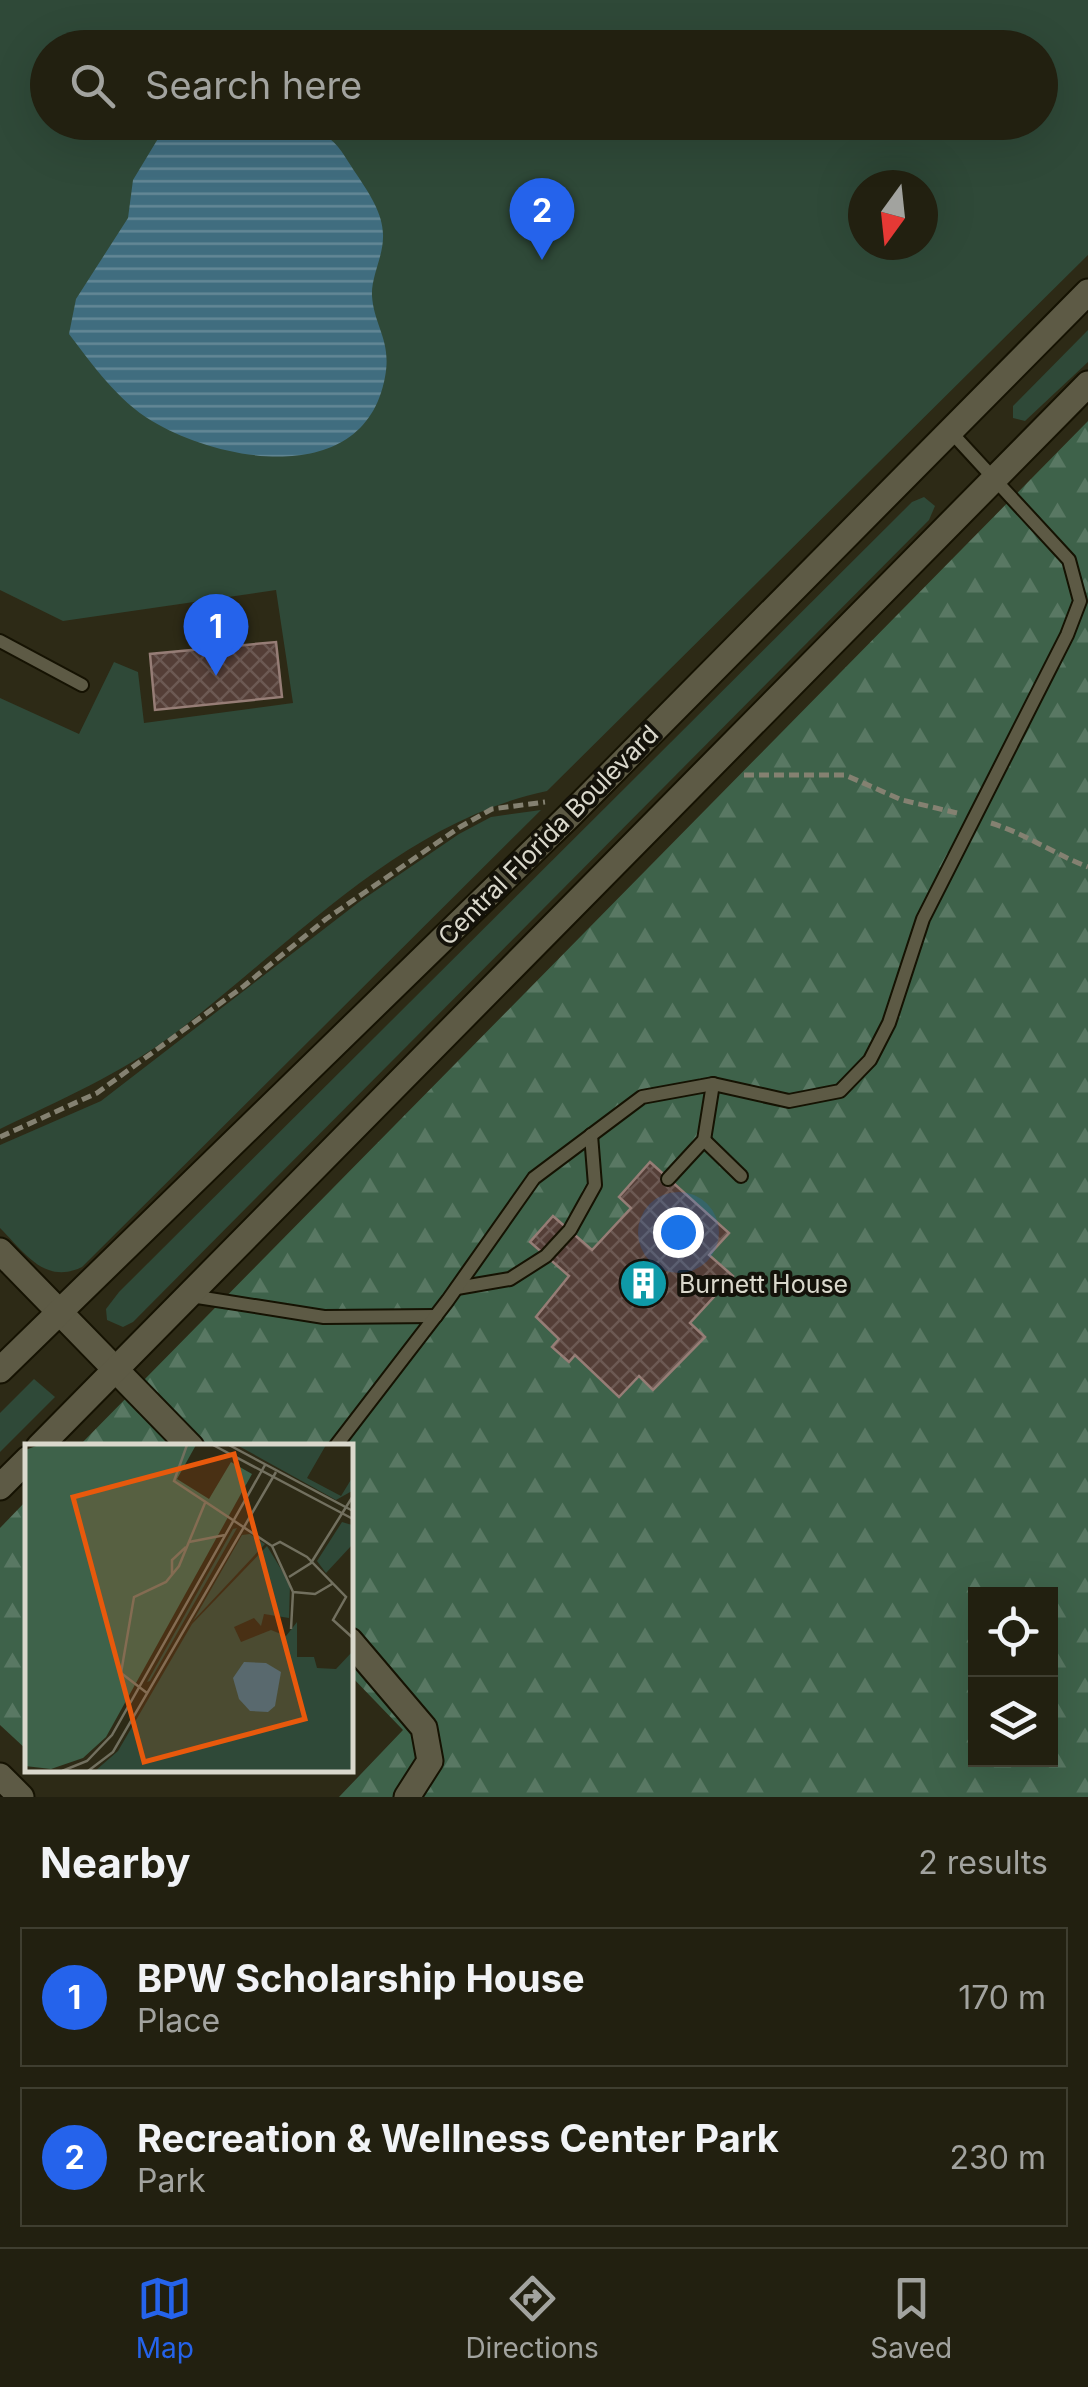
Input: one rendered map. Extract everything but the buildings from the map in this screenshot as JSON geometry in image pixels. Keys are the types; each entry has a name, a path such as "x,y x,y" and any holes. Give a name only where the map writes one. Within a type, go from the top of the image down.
{"street":[{"name":"Central Florida Boulevard","path":"0,1370 570,815 1088,292"},
{"path":"42,1444 1088,384"},
{"path":"0,1250 187,1444"},
{"path":"0,1487 25,1462"},
{"path":"352,1643 424,1728 430,1761 407,1797"},
{"path":"0,1776 22,1797"}],"lane":[{"path":"337,1444 457,1288 534,1178 642,1097 712,1084 789,1101 840,1091 870,1060 889,1023 923,919 1067,635 1080,601 1069,560 997,477 950,431"},
{"path":"0,641 82,685"},
{"path":"668,1178 704,1140 712,1084"},
{"path":"457,1288 510,1279 546,1256 570,1230 595,1184 591,1135"},
{"path":"704,1140 741,1176"},
{"path":"188,1296 324,1318 436,1316"}],"path":[{"path":"744,775 845,775 902,800 1019,832 1052,854 1088,867"},
{"path":"0,1137 98,1093 244,986 326,919 460,826 492,808 548,802"}],"green space":[{"path":"0,0 1088,0 1088,255 547,791 494,807 395,858 174,1034 89,1086 0,1129 0,698 79,734 114,662 138,672 144,723 293,703 276,590 63,621 0,590"},
{"path":"1088,330 1088,362 1025,421 1013,418 1013,406"},
{"path":"1088,421 1088,1797 339,1797 403,1730 352,1677 352,1444 81,1444"},
{"path":"924,497 935,506 929,520 133,1322 123,1327 107,1320 106,1309 119,1292 912,502"},
{"path":"541,810 82,1267 69,1272 46,1269 0,1228 0,1145 101,1101 359,902 459,834 491,817"},
{"path":"34,1379 55,1397 0,1452 0,1413"},
{"path":"25,1502 25,1748 0,1725 0,1528"}],"water":[{"path":"157,140 331,140 341,151 366,189 383,229 372,296 386,353 385,377 372,412 350,437 321,451 287,456 251,455 215,447 152,421 106,381 69,334 76,299 128,218 133,180"}],"place":[{"name":"Recreation & Wellness Center Park","path":"542,260"},
{"name":"BPW Scholarship House","path":"216,676"},
{"name":"Burnett House","path":"644,1284"}]}
